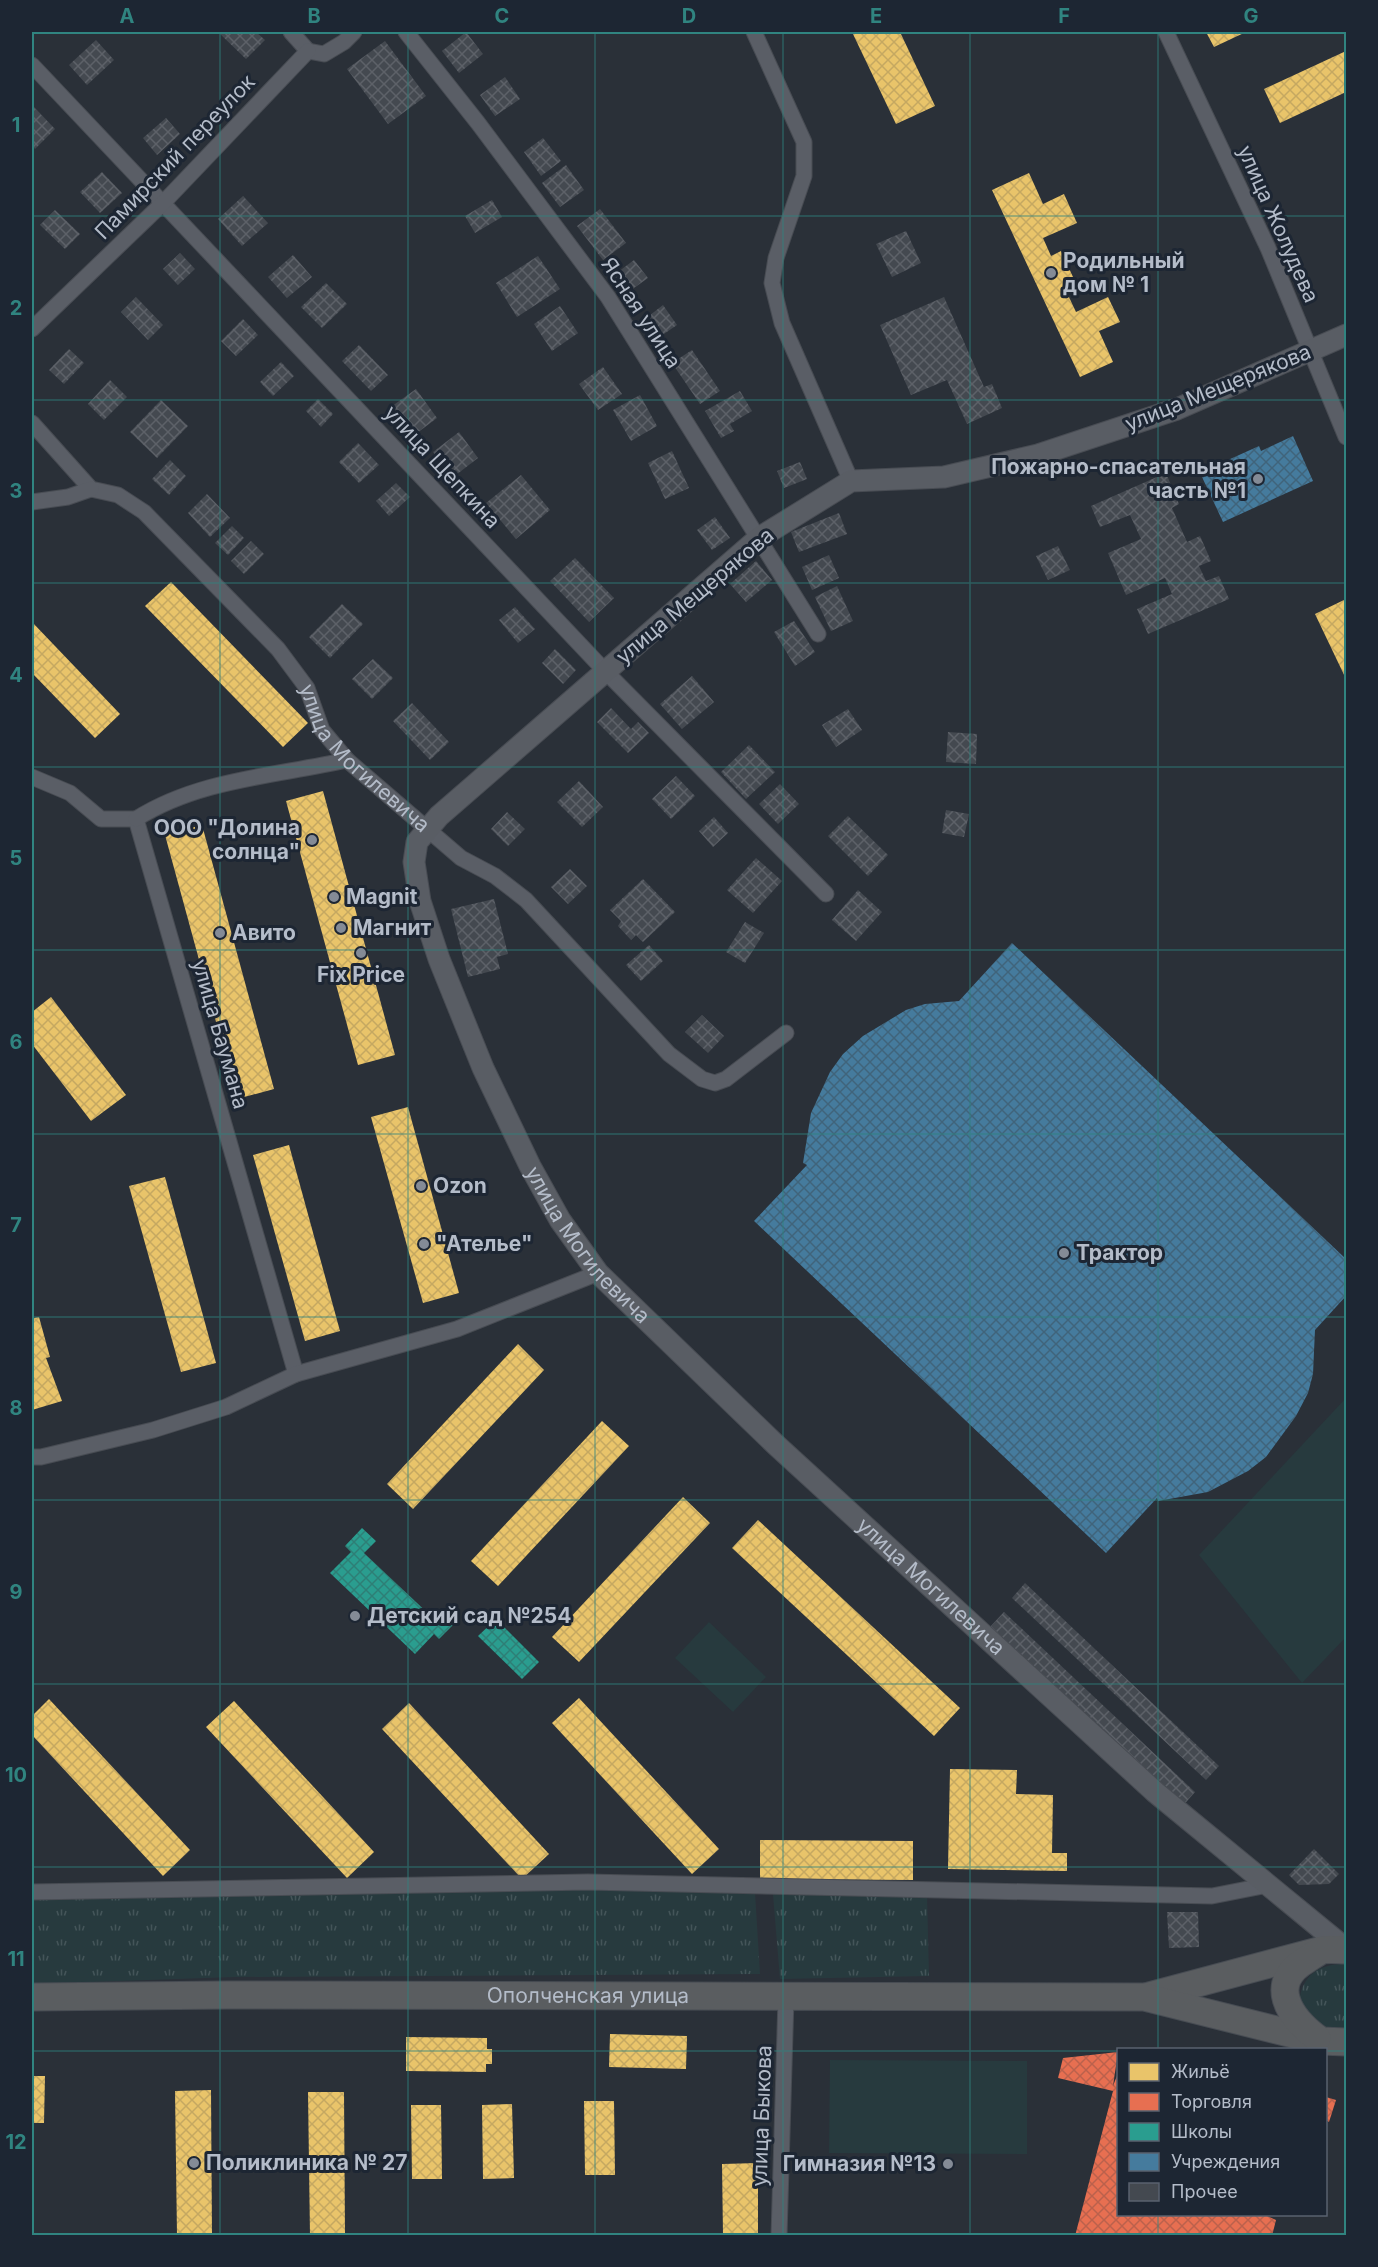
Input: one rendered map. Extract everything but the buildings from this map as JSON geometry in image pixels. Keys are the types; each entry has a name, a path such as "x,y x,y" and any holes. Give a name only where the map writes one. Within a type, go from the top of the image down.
{"highway":[{"name":"Ополченская улица","path":"1144,1997 1338,1950"},
{"path":"1334,2041 1302,2027 1289,2011 1285,1990 1293,1968 1338,1950"},
{"name":"Ополченская улица","path":"32,1997 227,1995 1144,1997 1334,2041"}],"street":[{"path":"291,32 308,51 324,54 344,42 354,32"},
{"name":"Ясная улица","path":"406,32 492,141 608,297 818,634"},
{"path":"754,32 804,142 804,176 776,258 772,283 782,323 851,481"},
{"name":"улица Жолудева","path":"1166,32 1268,248 1347,437"},
{"name":"Памирский переулок","path":"32,329 164,203 308,51"},
{"name":"улица Щепкина","path":"32,65 605,671 826,894"},
{"name":"улица Мещерякова","path":"427,828 759,538 851,481 944,477 1038,455 1178,410 1347,334"},
{"path":"32,423 91,489 68,497 32,502"},
{"name":"улица Могилевича","path":"91,489 118,495 144,512 278,649 307,688 322,730 347,760 427,828 417,842 414,862 420,901 439,959 483,1068 530,1166 560,1220 598,1273 775,1444 1155,1792 1268,1885 1338,1950"},
{"path":"32,777 70,794 101,819 136,819 161,803 196,790 347,760"},
{"name":"улица Баумана","path":"136,819 296,1374"},
{"path":"427,828 461,858 495,876 526,900 669,1054 702,1079 715,1083 726,1079 786,1033"},
{"path":"32,1457 40,1458 174,1424 226,1407 296,1374 457,1329 598,1273"},
{"path":"32,1892 588,1882 764,1888 1212,1896 1268,1885"},
{"name":"улица Быкова","path":"779,2235 786,1998"}],"green space":[{"path":"1346,1398 1346,1637 1302,1683 1199,1555"},
{"path":"709,1622 766,1677 733,1712 675,1658"},
{"path":"676,1888 755,1893 760,1974 234,1977 32,1984 32,1899 496,1889"},
{"path":"773,1894 927,1896 929,1976 780,1979"},
{"path":"1336,1964 1346,1964 1346,2028 1323,2028 1299,2001 1301,1992 1304,1984 1314,1972"},
{"path":"830,2060 1027,2061 1027,2154 829,2153"}],"place":[{"name":"Родильный дом № 1","path":"1051,273"},
{"name":"Пожарно-спасательная часть №1","path":"1258,479"},
{"name":"ООО \"Долина солнца\"","path":"312,840"},
{"name":"Magnit","path":"334,897"},
{"name":"Магнит","path":"341,928"},
{"name":"Авито","path":"220,933"},
{"name":"Fix Price","path":"361,953"},
{"name":"Ozon","path":"421,1186"},
{"name":"\"Ателье\"","path":"424,1244"},
{"name":"Трактор","path":"1064,1253"},
{"name":"Детский сад №254","path":"355,1616"},
{"name":"Поликлиника № 27","path":"194,2163"},
{"name":"Гимназия №13","path":"948,2164"}]}
